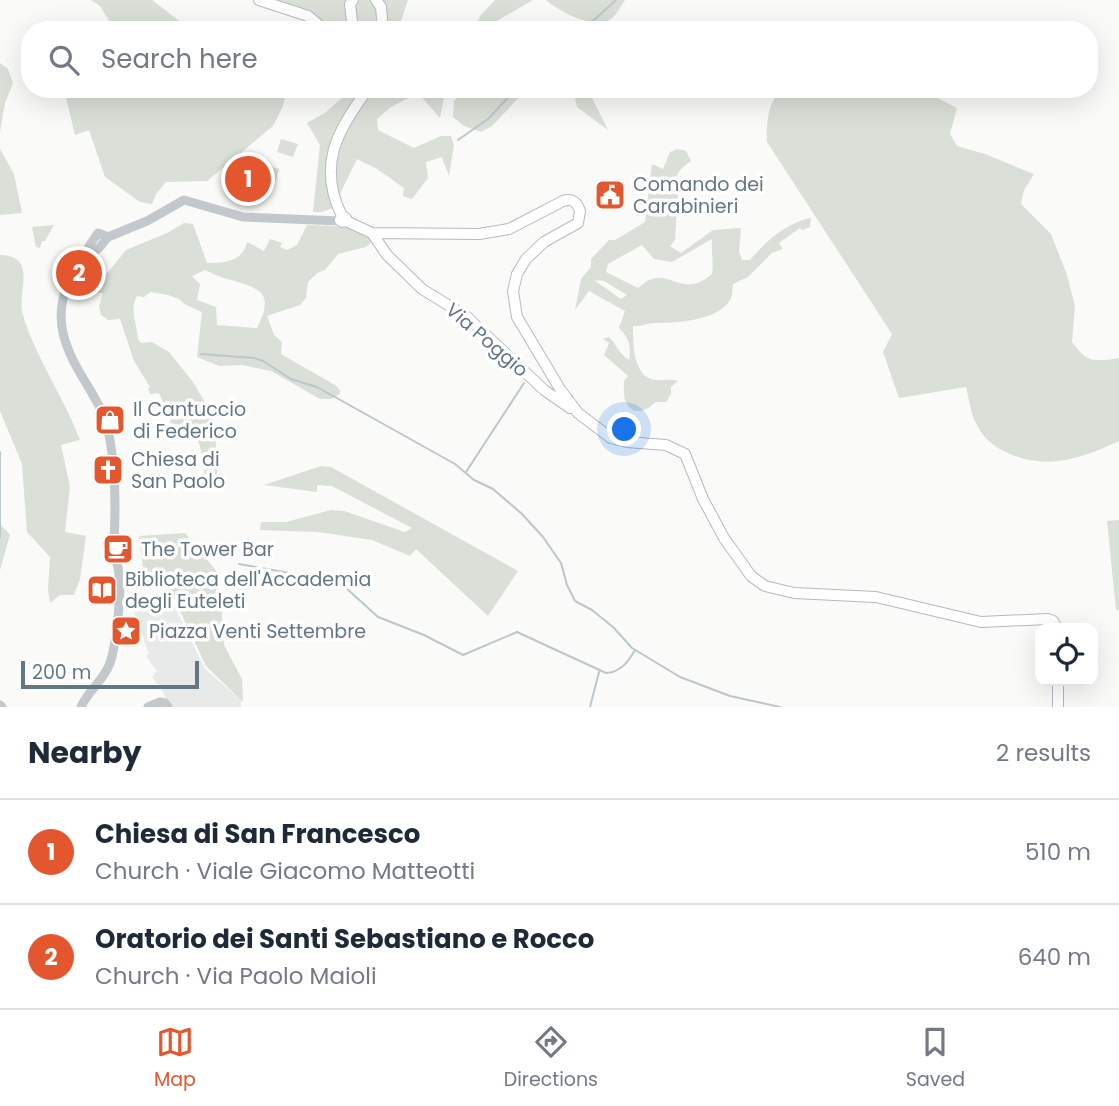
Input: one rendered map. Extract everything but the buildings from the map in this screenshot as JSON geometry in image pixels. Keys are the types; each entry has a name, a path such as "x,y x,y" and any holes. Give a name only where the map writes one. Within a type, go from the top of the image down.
{"main road":[{"path":"259,0 308,16 314,21"},
{"path":"352,21 350,4 353,0"},
{"path":"376,0 381,7 382,21"},
{"path":"362,98 345,125 331,157 333,191 343,219 372,233 448,235 489,232 517,225 563,201 569,199 575,202 580,211 578,223 544,242 526,259 515,281 513,299 517,317 528,339 578,412 611,438 666,445 685,454 703,499 724,538 751,576 765,586 794,593 876,597 974,621 1048,619 1054,623"},
{"name":"Via Poggio","path":"372,233 387,256 422,289 466,316 544,390 578,412"},
{"path":"1058,686 1058,707"}],"street":[{"path":"81,707 111,662 120,581 115,554 113,460 105,418 71,357 61,320 63,295 70,277 98,233 108,237 148,221 184,201 243,217 343,219"},
{"path":"148,707 160,702 168,707"}],"shaded area":[{"path":"91,0 152,0 179,21 109,21 100,6"},
{"path":"275,0 408,0 401,21 317,21 302,9"},
{"path":"495,0 533,0 497,21 478,21"},
{"path":"546,0 625,0 607,21 588,21"},
{"path":"0,63 8,69 13,83 5,103 0,132"},
{"path":"66,98 285,98 273,126 207,181 166,182 152,204 140,202 105,177 89,130 75,135"},
{"path":"342,98 408,98 391,107 377,119 378,130 414,148 441,136 451,136 454,145 449,176 442,157 426,162 428,178 412,199 403,196 404,188 357,159 333,208 313,212 320,145 307,123 325,113"},
{"path":"422,98 444,98 440,118"},
{"path":"456,98 518,98 492,126 481,132 464,126 453,117"},
{"path":"575,98 592,98 608,130 577,107"},
{"path":"938,98 957,108 950,134 957,146 1034,174 1024,190 1021,204 1051,234 1067,275 1075,306 1072,342 1082,354 1092,359 1119,358 1119,441 1078,457 1050,462 1036,461 1008,453 988,440 974,419 966,387 899,398 883,352 892,334 767,142 768,120 774,100"},
{"path":"281,139 298,144 293,157 277,152"},
{"path":"0,149 14,174 22,213 0,215"},
{"path":"678,149 686,151 691,161 680,171 675,182 675,192 678,192 675,240 670,246 681,253 713,230 741,228 739,252 742,260 750,260 785,228 811,218 810,227 802,230 800,228 779,243 783,249 772,253 748,277 733,284 731,298 716,312 706,317 684,321 633,326 636,359 642,373 655,380 678,381 671,387 671,394 666,402 655,402 645,410 637,411 630,408 625,399 624,381 628,376 604,355 609,343 603,339 609,337 629,360 628,342 619,328 625,311 589,291 575,310 581,279 591,267 591,259 609,240 615,240 645,222 652,164 663,169 670,152","holes":["712,239 712,274 693,284 659,278 648,280 638,288 606,272 608,264 642,245 654,259 672,262","594,280 604,281 627,295 621,299"]},
{"path":"265,165 279,169 274,187 260,183"},
{"path":"184,223 193,224 207,263 232,260 241,254 247,242 264,251 270,239 282,243 280,247 287,250 297,245 307,225 350,229 373,241 366,247 338,254 325,270 317,273 308,282 306,298 300,305 267,316 274,335 282,342 281,354 340,390 340,394 331,399 320,399 271,371 242,365 219,366 197,357 202,312 168,295 151,292 144,297 137,296 134,311 138,339 141,343 152,342 169,352 193,382 213,416 218,467 217,474 206,478 196,477 205,474 196,437 185,427 176,424 173,427 170,422 172,414 166,409 159,393 150,394 150,387 134,361 120,319 108,320 101,315 99,306 103,293 91,293 126,250","holes":["205,270 258,290 265,300 265,307 257,328 217,325 216,307 197,300 200,284 192,276"]},
{"path":"54,225 40,248 36,247 32,227"},
{"path":"0,255 12,257 23,268 23,315 35,347 80,440 61,445 70,487 65,532 86,536 80,579 74,595 60,595 50,603 50,557 27,532 22,464 0,411"},
{"path":"321,466 331,467 518,571 488,616 416,549 410,556 372,540 318,532 260,530 261,522 286,522 331,510 344,511 405,532 412,528 332,486 317,485 317,492 264,485"},
{"path":"1119,520 1119,610 1116,610 1107,521"},
{"path":"0,524 10,535 0,570"},
{"path":"185,533 219,574 224,645 242,679 243,702 206,666 164,577 145,584 139,536"},
{"path":"170,597 205,669 241,700 241,707 169,707 163,692 152,677 157,671 146,656 149,654 130,601 147,598 148,601 154,601"}],"waterway":[{"path":"593,21 616,0"},
{"path":"458,140 488,119 508,98"},
{"path":"201,354 263,361 291,379 317,387 455,464 474,480 493,489 522,514 543,537 561,563 575,601 592,610 613,627 632,648 680,677 730,696 780,707"},
{"path":"466,472 524,383"},
{"path":"0,452 0,537"},
{"path":"239,564 335,581 378,617 424,635 463,655 517,632 606,673 623,666 635,650"},
{"path":"590,707 599,672"}],"place":[{"name":"Chiesa di San Francesco","path":"248,179"},
{"name":"Comando dei Carabinieri","path":"610,195"},
{"name":"Oratorio dei Santi Sebastiano e Rocco","path":"79,273"},
{"name":"Il Cantuccio di Federico","path":"110,420"},
{"name":"Chiesa di San Paolo","path":"108,470"},
{"name":"The Tower Bar","path":"118,549"},
{"name":"Biblioteca dell'Accademia degli Euteleti","path":"102,590"},
{"name":"Piazza Venti Settembre","path":"126,631"}]}
